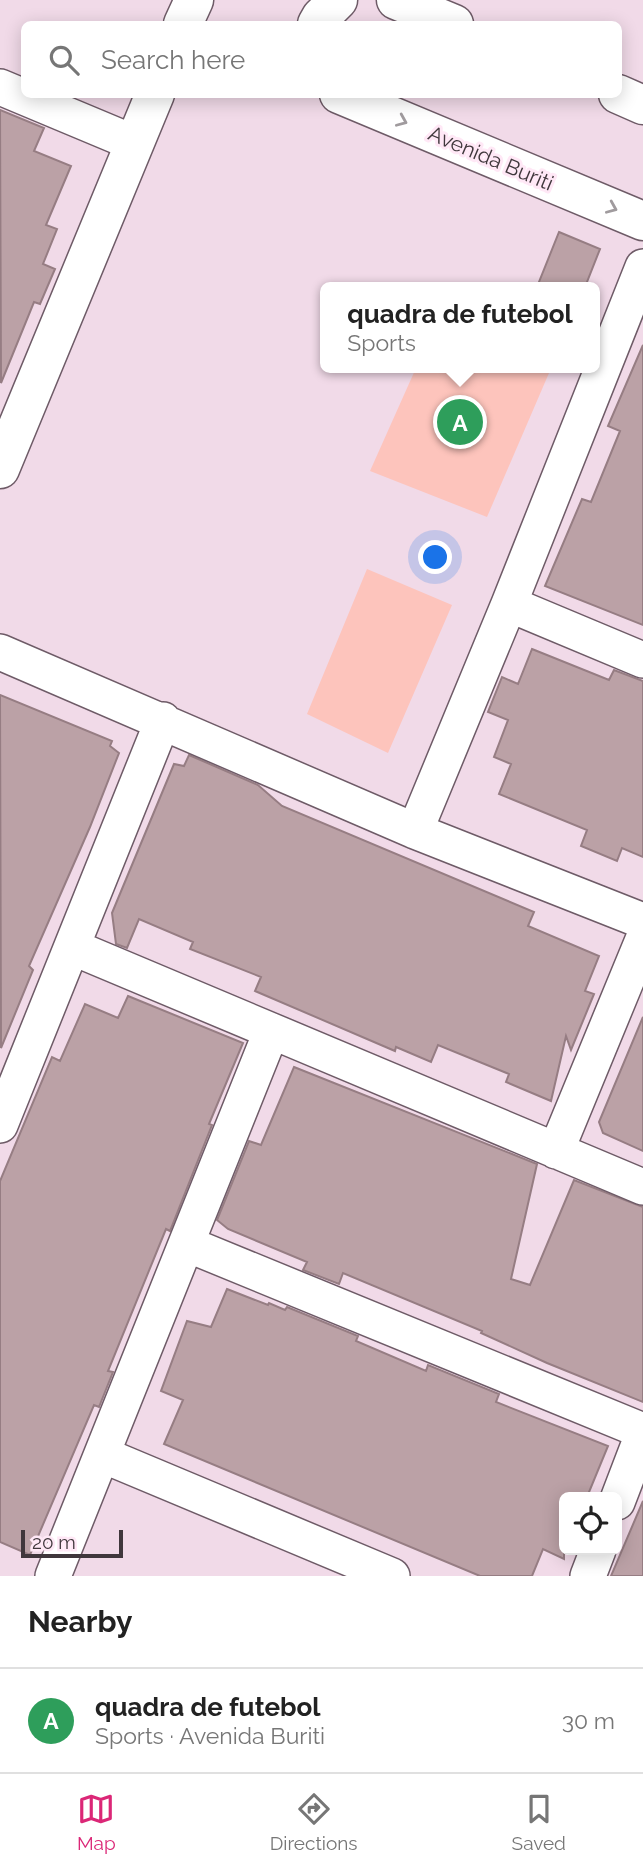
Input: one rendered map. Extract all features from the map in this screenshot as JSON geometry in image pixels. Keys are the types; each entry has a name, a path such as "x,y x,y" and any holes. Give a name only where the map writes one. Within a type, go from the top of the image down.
{"street":[{"path":"184,21 194,0"},
{"path":"320,21 338,0"},
{"path":"396,0 447,21"},
{"path":"0,87 21,96"},
{"path":"622,96 643,105"},
{"path":"26,98 134,143"},
{"path":"0,469 153,98"},
{"name":"Avenida Buriti","path":"349,98 643,221"},
{"path":"415,831 643,267"},
{"path":"509,604 643,660"},
{"path":"0,652 163,720 415,831 643,921"},
{"path":"0,1125 163,720"},
{"path":"556,1151 643,940"},
{"path":"72,947 643,1187"},
{"path":"53,1576 271,1032"},
{"path":"187,1244 643,1432 621,1492"},
{"path":"103,1455 392,1576"},
{"path":"588,1576 596,1555"}],"shaded area":[{"path":"414,373 549,373 487,517 370,471"},
{"path":"367,569 452,605 388,753 307,714"}],"building":[{"path":"0,110 44,128 34,151 71,166 46,225 57,229 43,264 55,269 40,304 34,302 1,383"},
{"path":"559,232 600,249 587,282 539,282"},
{"path":"643,345 643,625 545,586 582,499 591,502 620,431 608,426"},
{"path":"532,649 609,680 614,670 643,681 643,857 622,848 617,861 581,846 587,830 499,794 511,764 494,757 508,720 488,712 502,677 518,684"},
{"path":"0,695 112,741 110,746 119,753 29,966 33,970 1,1048"},
{"path":"189,755 258,785 282,806 534,912 528,926 599,956 585,991 594,994 571,1050 566,1036 551,1101 506,1082 509,1074 438,1045 431,1062 396,1047 395,1051 255,991 261,977 190,949 193,942 139,919 127,948 116,944 112,913 174,764 184,766"},
{"path":"128,996 243,1043 209,1124 212,1125 170,1231 166,1229 108,1371 113,1372 99,1407 94,1405 30,1555 0,1542 0,1181 52,1057 60,1061 85,1004 118,1018"},
{"path":"643,1017 643,1151 603,1133 599,1122"},
{"path":"294,1067 537,1164 511,1279 530,1285 574,1180 643,1207 643,1402 343,1273 339,1284 303,1270 307,1262 228,1229 217,1220 249,1141 261,1145"},
{"path":"227,1289 268,1305 269,1303 285,1310 287,1307 358,1336 356,1341 426,1371 428,1365 499,1394 496,1402 608,1446 589,1492 559,1492 559,1555 564,1555 564,1559 543,1549 532,1576 480,1576 164,1444 183,1400 161,1391 187,1321 211,1327"},
{"path":"643,1501 643,1576 611,1576"}],"place":[{"name":"quadra de futebol","path":"460,422"}]}
